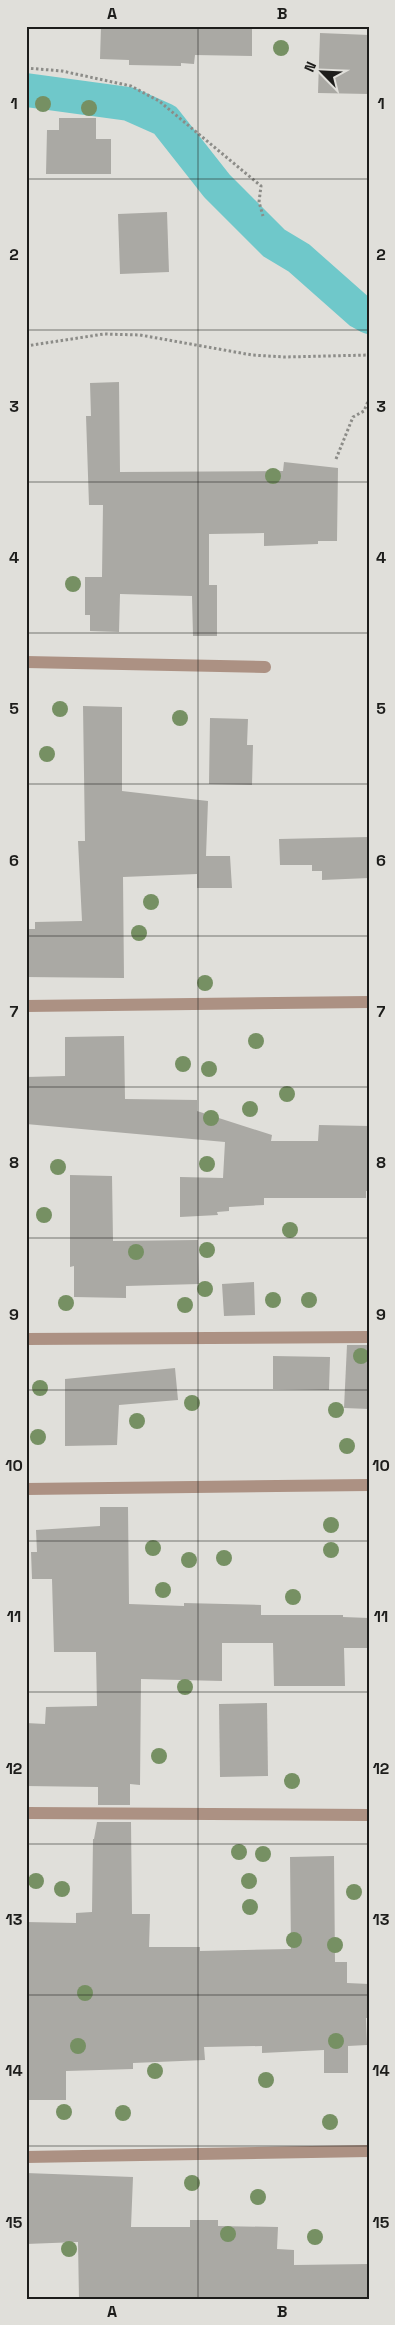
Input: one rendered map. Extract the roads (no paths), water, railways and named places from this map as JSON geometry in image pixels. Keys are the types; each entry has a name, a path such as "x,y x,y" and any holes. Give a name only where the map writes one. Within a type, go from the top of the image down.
{"street":[{"path":"26,662 265,667"},
{"path":"26,1006 369,1002"},
{"path":"26,1339 369,1337"},
{"path":"26,1489 369,1485"},
{"path":"26,1813 369,1815"},
{"path":"26,2157 369,2151"}],"waterway":[{"path":"26,90 129,104 165,120 217,186 274,243 299,258 360,312 369,317"}]}
